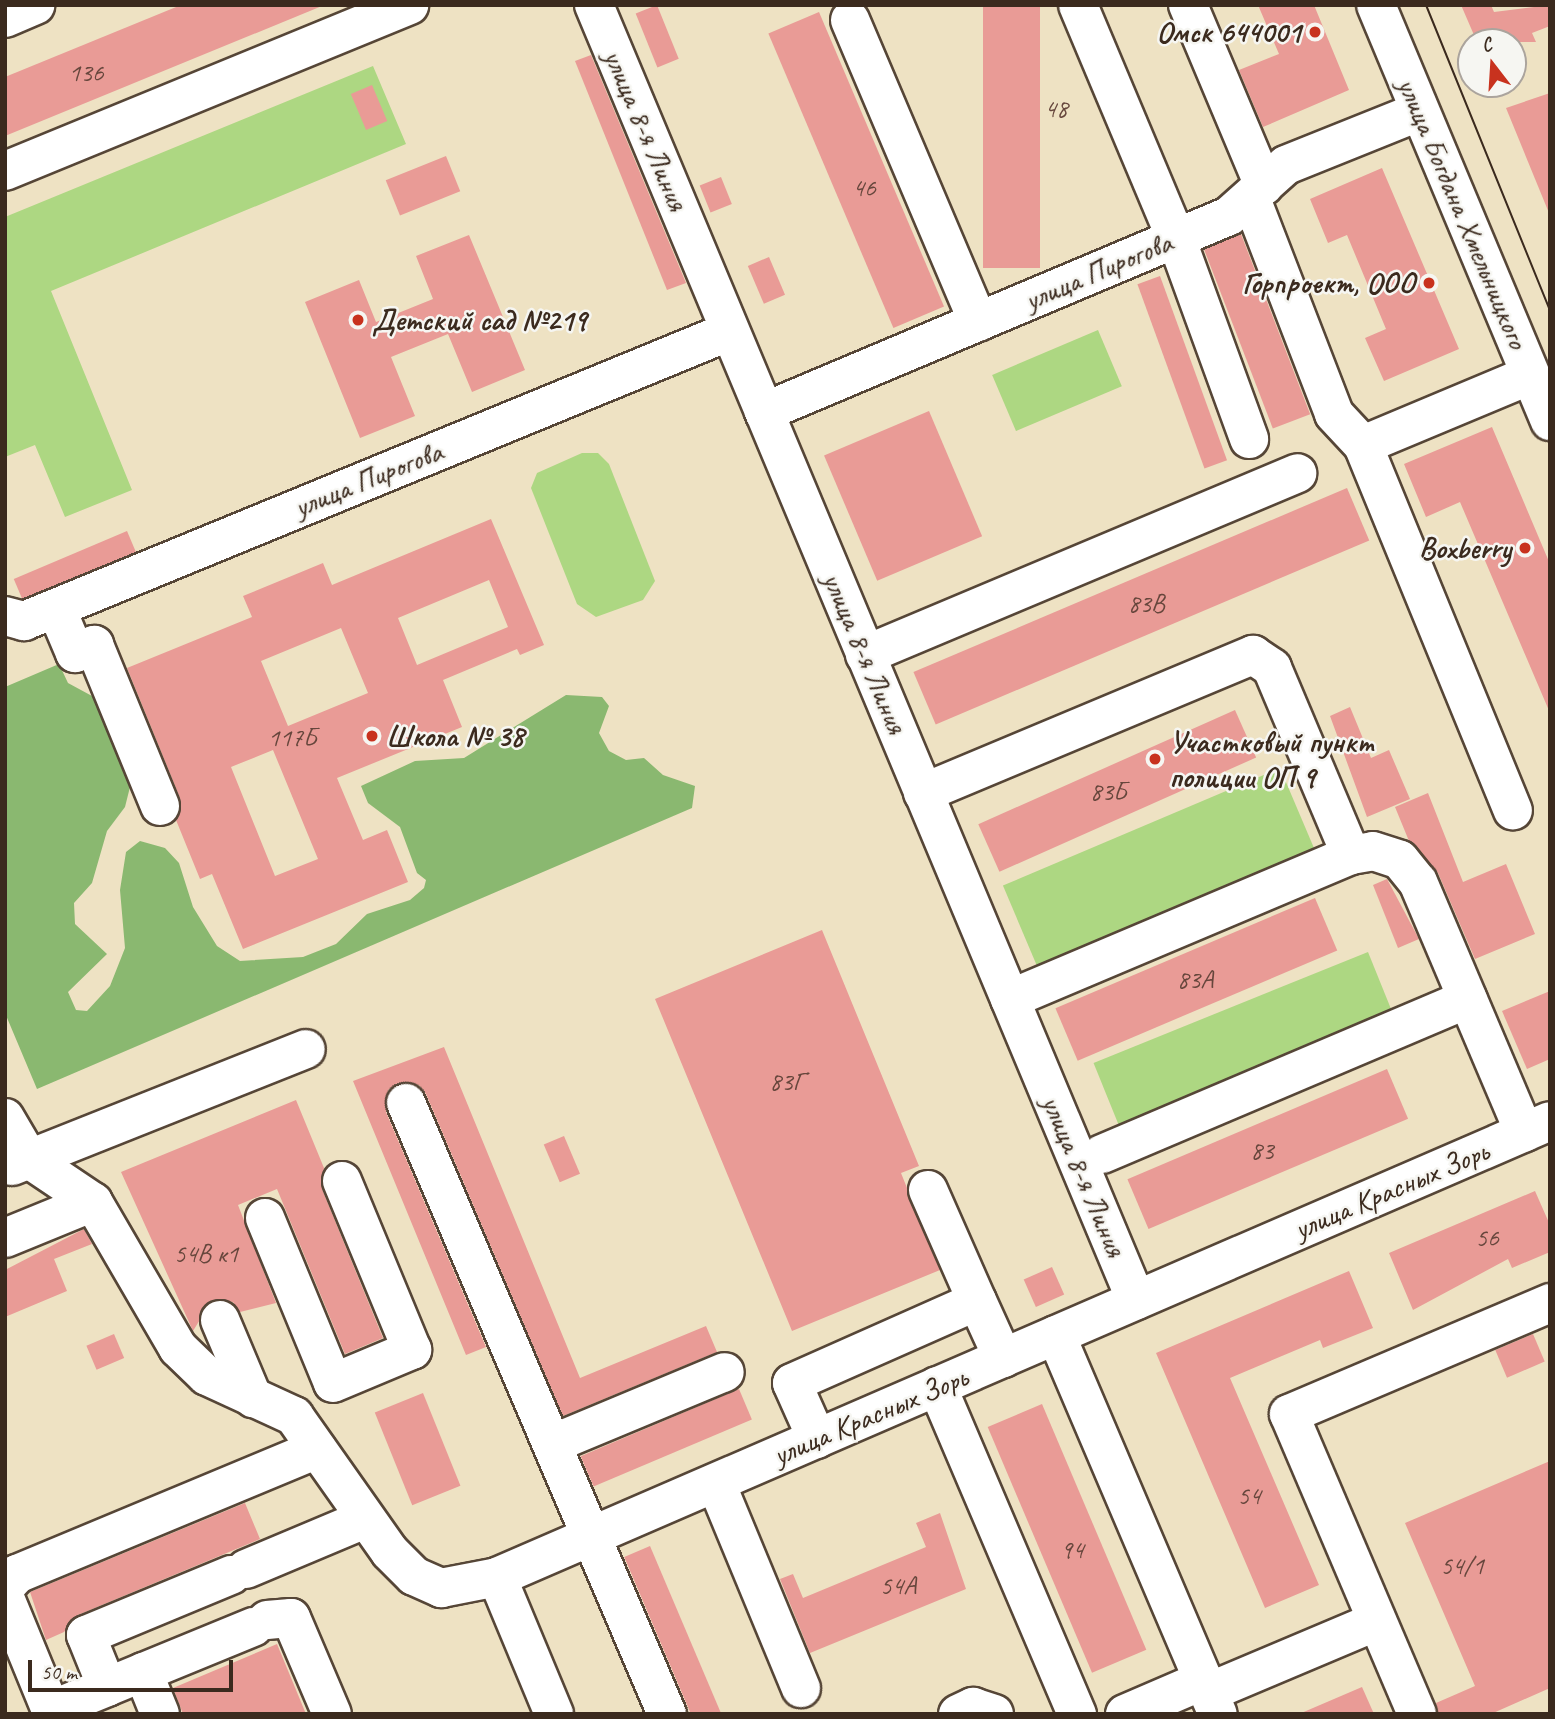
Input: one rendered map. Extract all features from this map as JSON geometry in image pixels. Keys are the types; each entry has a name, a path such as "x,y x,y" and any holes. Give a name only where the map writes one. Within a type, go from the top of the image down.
{"street":[{"path":"5,18 35,5"},
{"path":"5,172 410,5"},
{"name":"улица 8-я Линия","path":"594,5 1136,1300"},
{"path":"1078,5 1176,238 1249,439"},
{"path":"1188,5 1258,193 1334,414 1363,445 1513,810"},
{"name":"улица Богдана Хмельницкого","path":"1376,5 1550,421"},
{"path":"850,20 978,322"},
{"name":"улица Пирогова","path":"764,412 1176,238 1258,193 1286,165 1420,111"},
{"name":"улица Пирогова","path":"5,616 24,621 730,331"},
{"path":"1363,445 1530,374"},
{"path":"865,655 1297,473"},
{"path":"56,608 75,653 94,645 160,806"},
{"path":"923,793 1253,655 1272,667 1351,855"},
{"path":"1010,999 1351,855 1373,851 1400,860 1418,882 1467,999 1537,1127"},
{"path":"1101,1154 1467,999"},
{"path":"17,1164 306,1049"},
{"path":"406,1104 667,1714"},
{"path":"5,1118 17,1164 93,1202 178,1348 207,1376 295,1416 332,1383 412,1350 342,1181"},
{"name":"улица Красных Зорь","path":"295,1416 365,1519 414,1576 441,1588 497,1577 1537,1127"},
{"path":"928,1190 1003,1358"},
{"path":"5,1238 93,1202"},
{"path":"265,1219 332,1383"},
{"path":"817,1439 792,1383 977,1301"},
{"path":"1417,1714 1289,1415 1550,1303"},
{"path":"220,1320 253,1398"},
{"path":"1056,1335 1210,1696"},
{"path":"552,1444 725,1372"},
{"path":"937,1386 1077,1714"},
{"path":"5,1587 17,1574 317,1449"},
{"path":"716,1483 801,1688"},
{"path":"107,1687 86,1635 365,1519"},
{"path":"497,1577 554,1714"},
{"path":"5,1598 51,1710 260,1623 291,1618 332,1714"},
{"path":"1125,1714 1210,1696 1377,1621"},
{"path":"143,1672 160,1714"},
{"path":"958,1714 973,1707 994,1714"}],"green space":[{"path":"373,66 406,144 51,291 132,490 65,517 35,445 5,457 5,217"},
{"path":"1098,330 1122,386 1016,431 992,375"},
{"path":"582,453 598,453 609,464 655,581 643,600 596,617 577,604 531,488 537,473"},
{"path":"59,664 68,683 92,696 113,717 130,787 125,807 107,831 92,883 74,903 75,924 107,954 68,992 76,1010 87,1011 110,986 125,948 120,890 126,852 140,841 165,848 179,863 193,907 217,946 240,961 303,957 336,944 367,914 410,900 424,888 426,880 417,873 400,827 368,803 361,786 415,761 464,758 566,695 602,697 609,706 599,733 609,751 626,760 644,758 663,775 695,786 692,808 37,1089 5,1013 5,687"},
{"path":"1280,768 1317,855 1040,972 1003,886"},
{"path":"1368,952 1394,1016 1119,1127 1094,1063"}],"building":[{"path":"181,5 322,6 5,136 5,77"},
{"path":"657,5 679,59 657,67 636,14"},
{"path":"983,5 1040,5 1040,268 983,268"},
{"path":"1258,5 1314,5 1349,90 1263,127 1239,70 1279,54"},
{"path":"1461,5 1491,5 1494,12 1550,5 1550,26 1532,33 1536,42 1527,42 1527,28 1471,28"},
{"path":"819,12 944,307 893,328 768,33"},
{"path":"591,55 686,283 667,290 575,61"},
{"path":"372,85 387,121 366,130 351,94"},
{"path":"1550,93 1550,213 1549,213 1506,108"},
{"path":"446,156 460,191 400,216 386,180"},
{"path":"1382,168 1459,349 1384,381 1365,338 1386,329 1347,235 1328,243 1310,199"},
{"path":"721,177 732,204 711,213 700,186"},
{"path":"1241,234 1310,414 1273,429 1204,248"},
{"path":"469,235 525,370 472,392 448,334 391,357 415,416 360,438 305,302 359,280 376,322 433,299 416,256"},
{"path":"769,257 785,295 764,304 748,266"},
{"path":"1160,276 1227,460 1204,468 1137,284"},
{"path":"929,411 982,536 877,581 824,456"},
{"path":"1492,427 1550,564 1550,713 1460,502 1426,517 1404,464"},
{"path":"1347,488 1369,540 936,725 913,672"},
{"path":"491,519 544,645 520,655 517,649 443,680 462,727 337,778 363,840 387,830 408,882 243,949 212,874 200,879 176,820 180,798 127,668 252,617 243,596 323,563 332,585","holes":["489,580 508,627 417,665 398,618","341,628 368,693 288,726 261,661","273,750 318,859 275,876 231,767"]},
{"path":"127,531 136,552 23,600 14,579"},
{"path":"1350,707 1371,758 1389,750 1410,799 1367,817 1330,716"},
{"path":"1235,710 1256,758 999,872 978,824"},
{"path":"1428,793 1463,882 1506,864 1535,934 1475,959 1438,873 1409,841 1395,807"},
{"path":"1387,879 1419,939 1398,948 1373,885"},
{"path":"1315,898 1337,950 1078,1061 1055,1008"},
{"path":"822,930 919,1166 901,1173 940,1270 792,1331 655,999"},
{"path":"1550,991 1550,1059 1527,1069 1502,1011"},
{"path":"444,1047 580,1378 706,1326 717,1352 563,1416 426,1094 419,1085 398,1083 388,1090 386,1112 486,1347 466,1355 353,1081"},
{"path":"1387,1069 1408,1119 1149,1229 1127,1179"},
{"path":"296,1100 324,1168 322,1189 383,1338 345,1354 277,1189 238,1205 276,1303 240,1312 233,1302 212,1300 193,1331 121,1172"},
{"path":"564,1136 580,1174 560,1182 544,1145"},
{"path":"1535,1191 1550,1225 1550,1252 1512,1268 1508,1259 1413,1310 1389,1253"},
{"path":"84,1229 92,1244 54,1259 67,1291 5,1317 5,1270"},
{"path":"1052,1267 1064,1294 1036,1307 1024,1280"},
{"path":"1349,1271 1373,1328 1323,1348 1320,1340 1230,1378 1319,1585 1265,1608 1156,1353"},
{"path":"114,1334 124,1358 97,1370 86,1346"},
{"path":"1533,1334 1545,1362 1507,1378 1495,1350"},
{"path":"739,1389 752,1419 594,1487 581,1456"},
{"path":"423,1393 460,1486 412,1505 375,1412"},
{"path":"1042,1404 1146,1650 1092,1673 988,1427"},
{"path":"1550,1461 1550,1688 1491,1714 1438,1714 1436,1703 1475,1686 1405,1523"},
{"path":"245,1503 260,1539 78,1615 64,1632 46,1640 30,1592"},
{"path":"940,1513 966,1589 810,1653 780,1579 793,1574 803,1598 926,1547 916,1523"},
{"path":"650,1546 721,1714 691,1714 624,1557"},
{"path":"277,1644 306,1714 183,1714 173,1688"},
{"path":"1362,1687 1374,1714 1299,1714"}],"tram line":[{"path":"1426,5 1550,310"}],"place":[{"name":"Омск 644001","path":"1315,32"},
{"name":"Горпроект, ООО","path":"1429,283"},
{"name":"Детский сад №219","path":"358,320"},
{"name":"Boxberry","path":"1525,548"},
{"name":"Школа № 38","path":"372,736"},
{"name":"Участковый пункт полиции ОП 9","path":"1155,759"}]}
